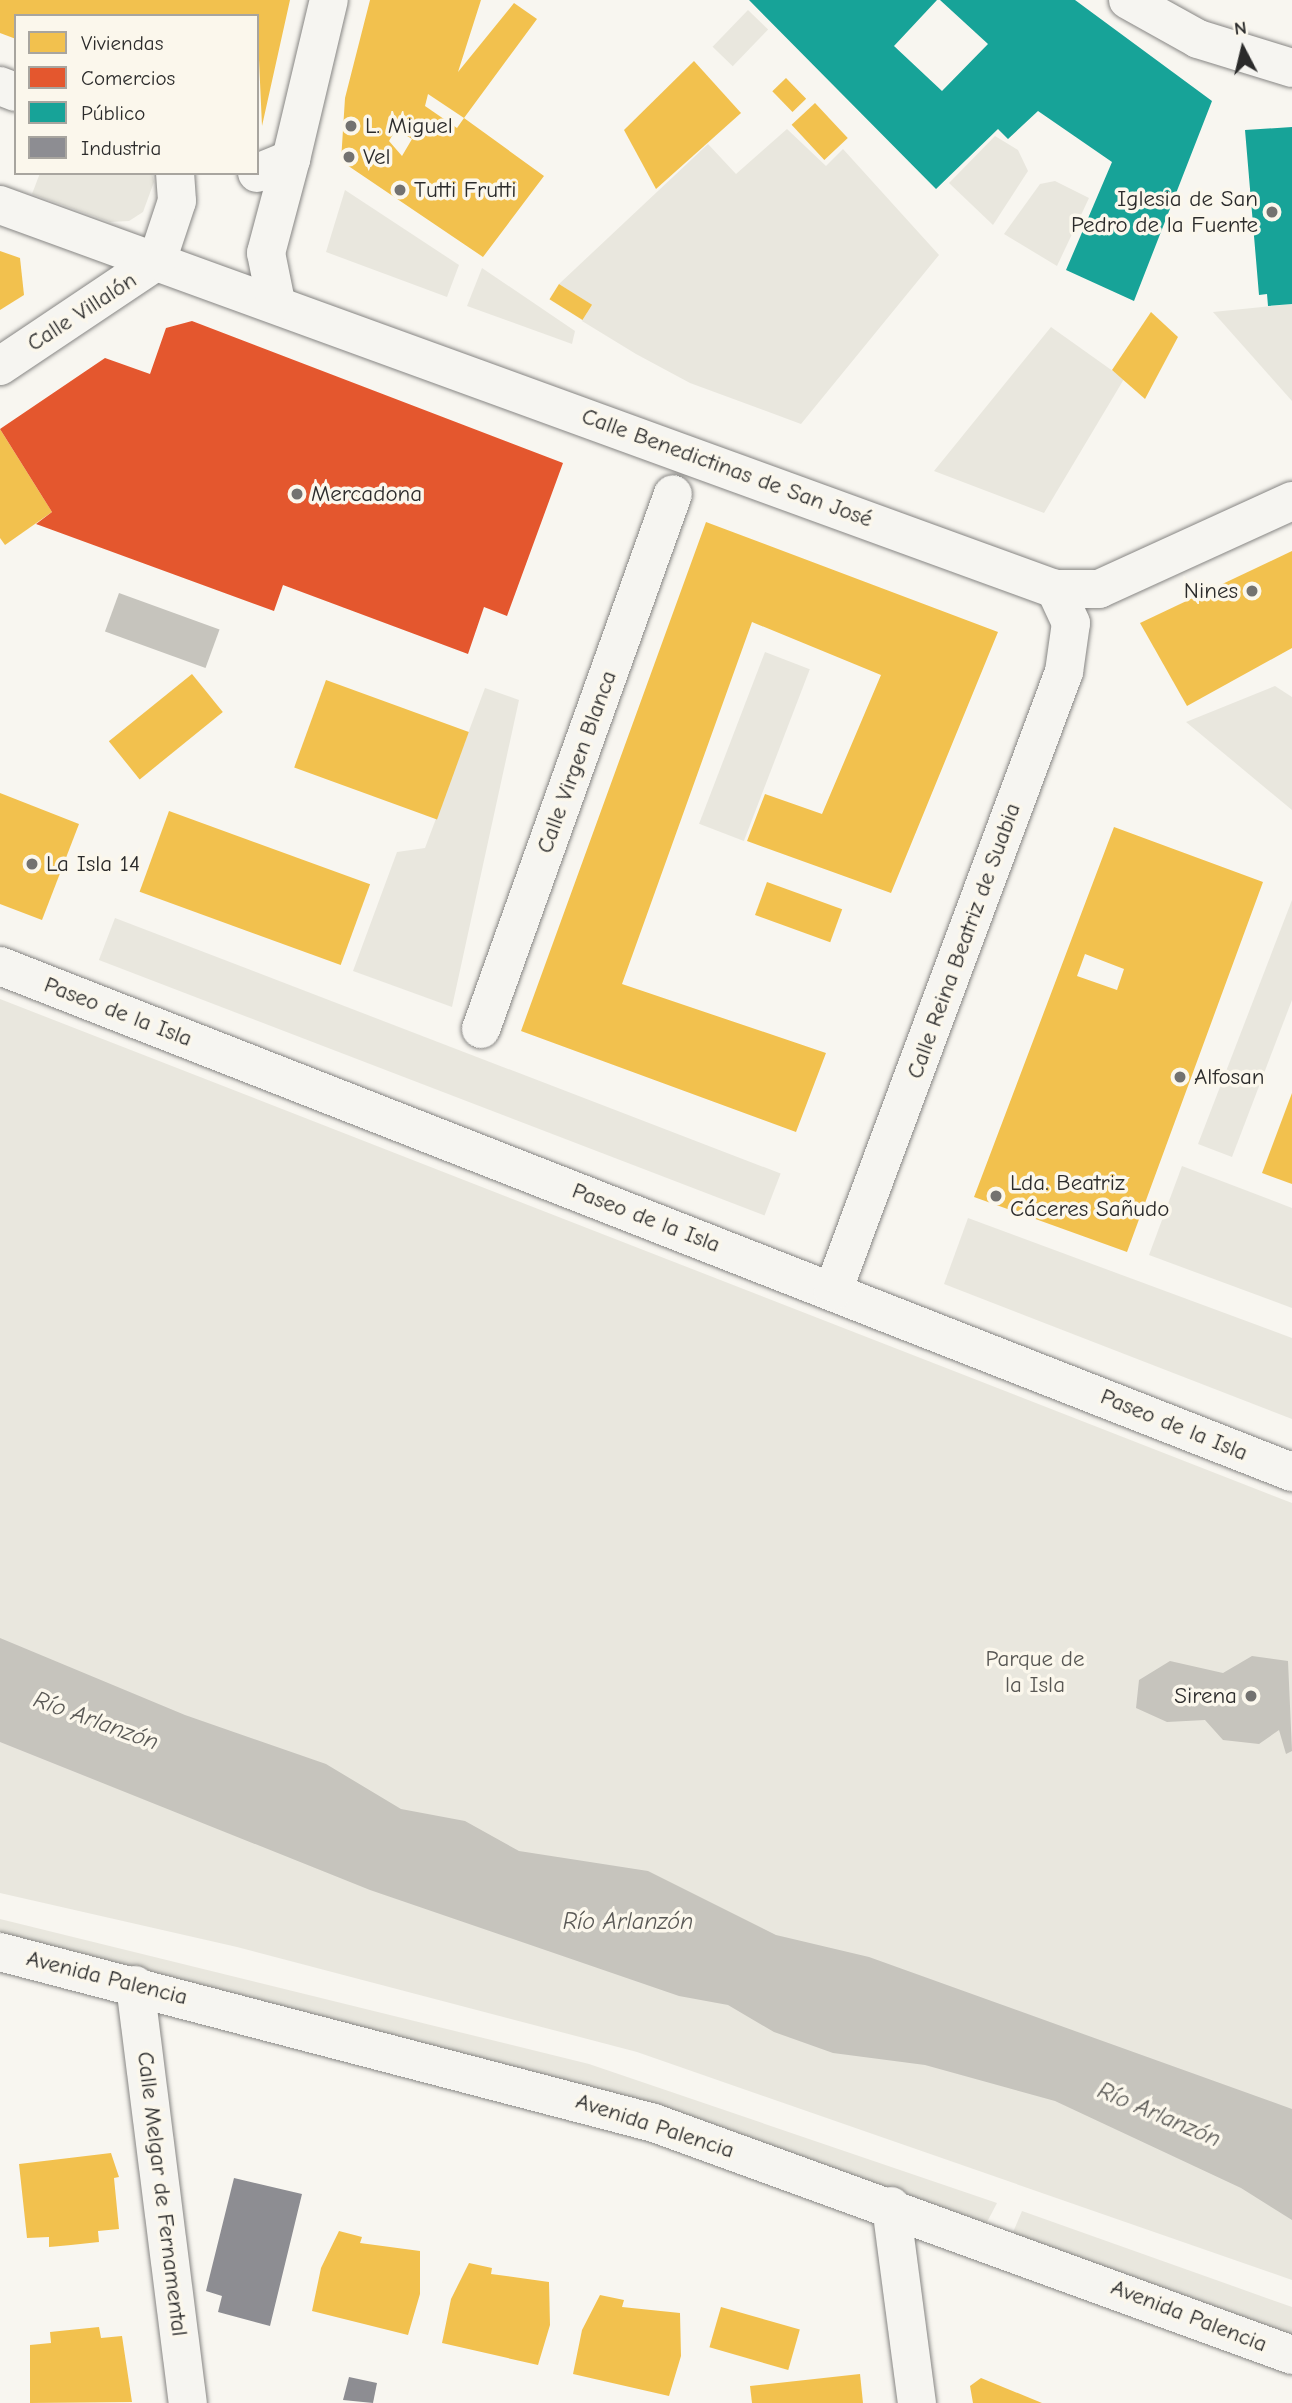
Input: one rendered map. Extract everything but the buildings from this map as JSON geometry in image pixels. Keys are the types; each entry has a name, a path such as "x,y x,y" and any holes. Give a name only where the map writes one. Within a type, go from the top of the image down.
{"main road":[{"path":"276,302 266,253 274,166 329,0"},
{"path":"1128,0 1198,39 1292,68"},
{"name":"Calle Villalón","path":"0,366 157,261 177,201 175,175"},
{"name":"Calle Benedictinas de San José","path":"0,205 276,302 1055,589 1099,589 1292,501"},
{"name":"Calle Virgen Blanca","path":"481,1029 673,494"},
{"name":"Calle Reina Beatriz de Suabia","path":"833,1291 1064,672 1071,623 1055,589"},
{"name":"Paseo de la Isla","path":"0,966 1292,1472"},
{"name":"Avenida Palencia","path":"0,1952 135,1985 641,2119 891,2206 1292,2356"},
{"name":"Calle Melgar de Fernamental","path":"135,1985 188,2403"},
{"path":"891,2206 916,2403"}],"green space":[{"path":"748,10 768,29 733,66 713,47"},
{"path":"787,129 826,166 843,149 939,255 801,424 690,383 636,354 582,321 592,305 559,284 708,144 736,174"},
{"path":"995,136 1018,150 1028,171 993,225 949,183"},
{"path":"39,175 152,175 154,182 143,212 129,221 110,222 32,194"},
{"path":"1055,181 1089,198 1057,266 1004,234 1040,184"},
{"path":"345,190 459,265 447,297 326,252"},
{"path":"482,268 575,331 572,344 467,306"},
{"path":"1292,304 1292,401 1213,312"},
{"path":"1051,327 1124,379 1044,513 934,471"},
{"path":"765,652 810,669 744,841 699,824"},
{"path":"1275,686 1292,697 1292,810 1186,722"},
{"path":"485,688 519,700 452,1007 353,971 397,852 425,848"},
{"path":"1292,900 1292,1000 1232,1157 1198,1144"},
{"path":"115,918 781,1174 765,1216 99,960"},
{"name":"Parque de la Isla","path":"0,999 1292,1503 1292,2280 637,2052 237,1947 0,1893"},
{"path":"1182,1166 1292,1208 1292,1308 1149,1255"},
{"path":"968,1218 1292,1338 1292,1419 944,1284"},
{"path":"0,1919 589,2064 997,2203 985,2226 0,1941"},
{"path":"1022,2211 1292,2307 1292,2345 1011,2237"}],"water":[{"path":"119,593 220,630 206,668 105,632"},
{"name":"Río Arlanzón","path":"0,1638 185,1715 326,1764 401,1809 465,1821 519,1851 648,1871 776,1935 869,1957 1292,2109 1292,2220 1241,2188 1055,2101 925,2065 833,2053 774,2032 728,2005 679,1996 370,1890 0,1742"},
{"path":"1252,1656 1288,1661 1292,1751 1286,1754 1279,1730 1259,1744 1223,1740 1205,1720 1167,1722 1136,1708 1139,1680 1170,1661 1223,1673"}],"place":[{"name":"L. Miguel","path":"351,126"},
{"name":"Vel","path":"349,157"},
{"name":"Tutti Frutti","path":"400,190"},
{"name":"Iglesia de San Pedro de la Fuente","path":"1272,212"},
{"name":"Mercadona","path":"297,494"},
{"name":"Nines","path":"1252,591"},
{"name":"La Isla 14","path":"32,864"},
{"name":"Alfosan","path":"1180,1077"},
{"name":"Lda. Beatriz Cáceres Sañudo","path":"996,1196"},
{"name":"Sirena","path":"1251,1696"}]}
